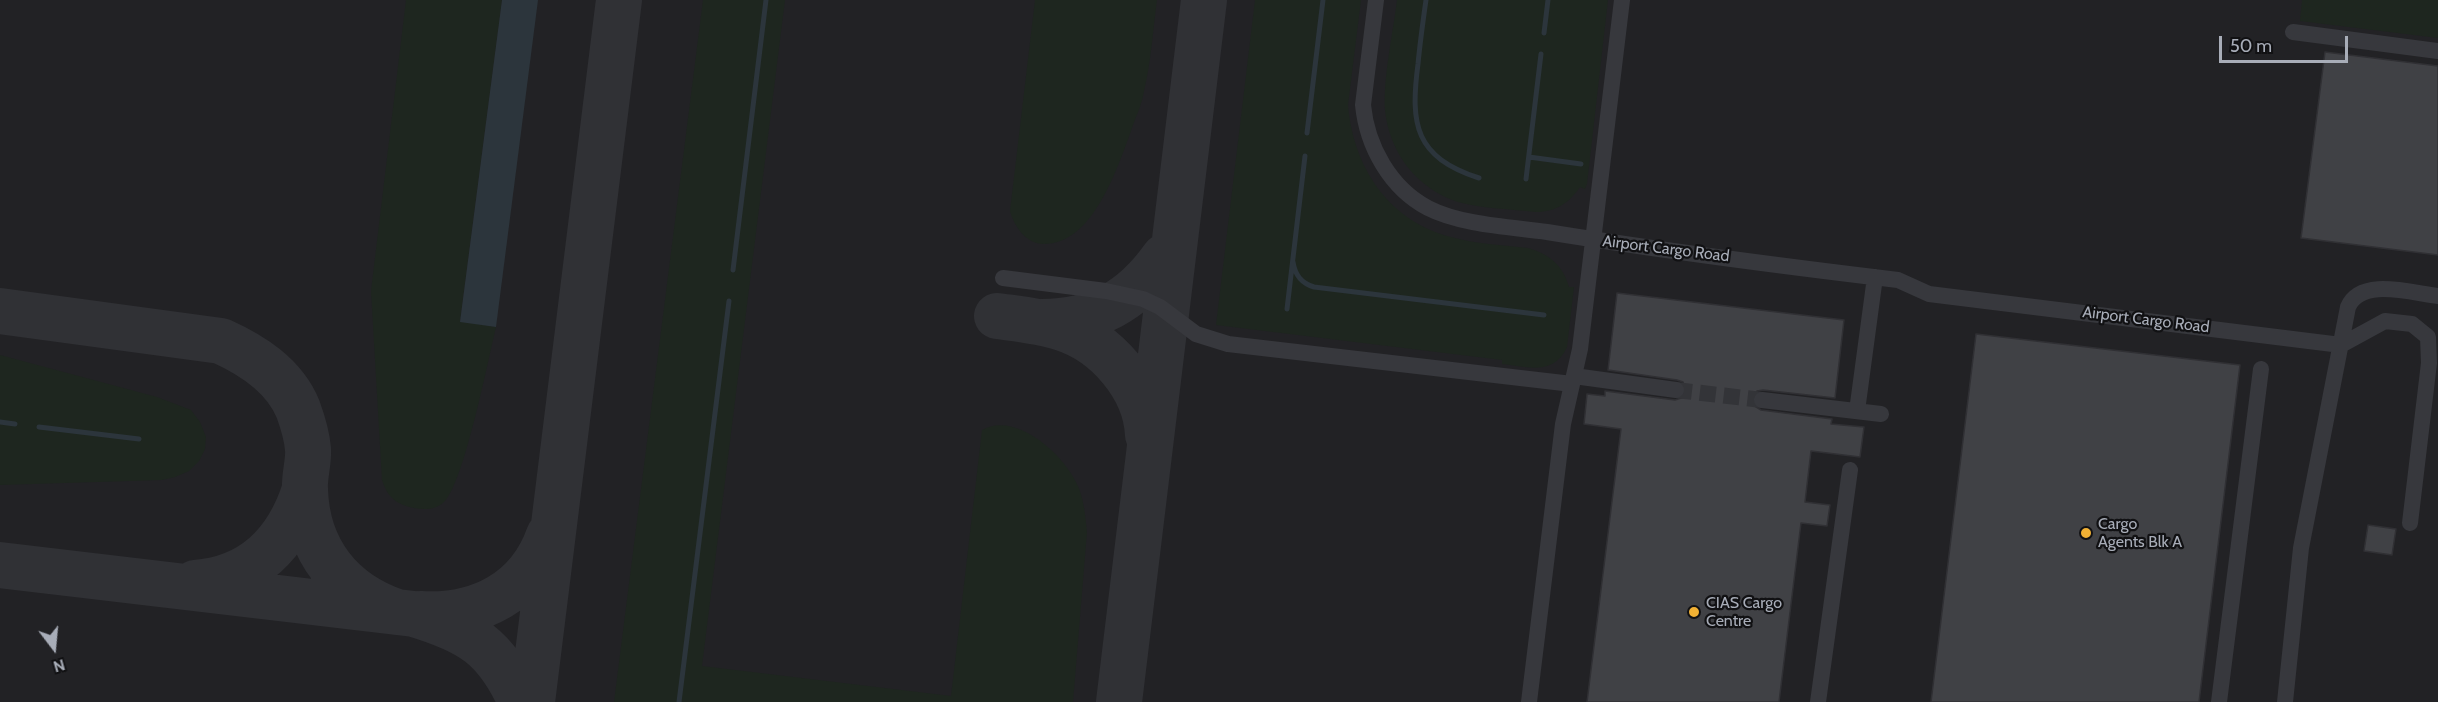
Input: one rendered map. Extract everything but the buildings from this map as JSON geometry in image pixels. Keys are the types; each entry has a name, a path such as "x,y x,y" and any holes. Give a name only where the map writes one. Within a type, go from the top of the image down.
{"lane":[{"name":"Airport Cargo Road","path":"1376,0 1364,91 1365,121 1375,153 1396,182 1427,208 1451,217 1594,240 1898,280 1929,294 2341,345"},
{"path":"1529,702 1563,424 1580,349 1622,0"},
{"path":"2293,33 2438,51"},
{"path":"1857,411 1875,277"},
{"path":"1003,278 1106,291 1143,299 1160,307 1196,334 1228,344 1676,390"},
{"path":"2285,702 2301,549 2348,307 2352,297 2373,288 2438,296"},
{"path":"2341,345 2385,321 2412,324 2427,337 2429,363 2410,523"},
{"path":"2219,702 2261,369"},
{"path":"1762,400 1881,414"},
{"path":"1818,702 1850,470"}],"shaded area":[{"path":"0,0 2438,0 2438,702 0,702"},
{"path":"406,0 502,0 460,321 496,327 475,420 452,490 444,502 437,507 426,509 414,508 398,502 390,496 382,480 371,291"},
{"path":"502,0 538,0 496,327 460,322"},
{"path":"703,0 785,0 702,666 951,696 982,430 995,426 1009,426 1023,430 1036,438 1060,459 1076,482 1082,500 1087,532 1073,702 614,702"},
{"path":"1035,0 1157,0 1143,96 1110,183 1101,202 1076,232 1061,241 1044,244 1026,238 1014,222 1010,211"},
{"path":"1255,0 1361,0 1348,105 1351,128 1366,169 1392,204 1409,218 1429,229 1470,241 1528,248 1549,257 1559,267 1569,287 1574,287 1567,347 1555,362 1539,368 1530,368 1502,364 1502,360 1216,325"},
{"path":"1397,0 1608,0 1585,189 1580,187 1567,202 1556,208 1536,212 1458,202 1443,196 1418,178 1399,154 1392,140 1385,110 1387,70"},
{"path":"2302,0 2438,0 2438,38 2300,21"},
{"path":"0,355 157,397 191,410 200,422 206,437 205,449 199,461 189,471 162,480 0,485"}],"waterway":[{"path":"733,270 766,0"},
{"path":"1307,133 1323,0"},
{"path":"1426,0 1416,86 1417,121 1429,149 1441,160 1458,170 1479,178"},
{"path":"1544,33 1548,0"},
{"path":"1526,179 1541,54"},
{"path":"1287,309 1305,156"},
{"path":"1529,157 1581,164"},
{"path":"1293,262 1299,278 1314,287 1544,315"},
{"path":"679,702 729,301"},
{"path":"0,422 15,424"},
{"path":"39,427 139,439"}],"taxiway":[{"path":"532,702 619,0"},
{"path":"1119,702 1204,0"},
{"path":"1042,322 1079,318 1111,306 1139,286 1164,257"},
{"path":"0,311 221,341 266,368 276,376 292,397 303,423 308,449 305,485 307,512 320,550 344,581 377,604 397,612"},
{"path":"997,316 1030,320 1062,328 1094,344 1108,355 1132,384 1146,417 1148,435"},
{"path":"195,583 234,574 251,566 265,555 289,526 305,489"},
{"path":"421,614 463,611 499,597 529,572 549,535"},
{"path":"0,565 414,614 451,627 479,643 502,667 521,702"}],"tunnel":[{"path":"1676,390 1762,400"}],"place":[{"name":"Cargo Agents Blk A","path":"2086,533"},
{"name":"CIAS Cargo Centre","path":"1694,612"}]}
